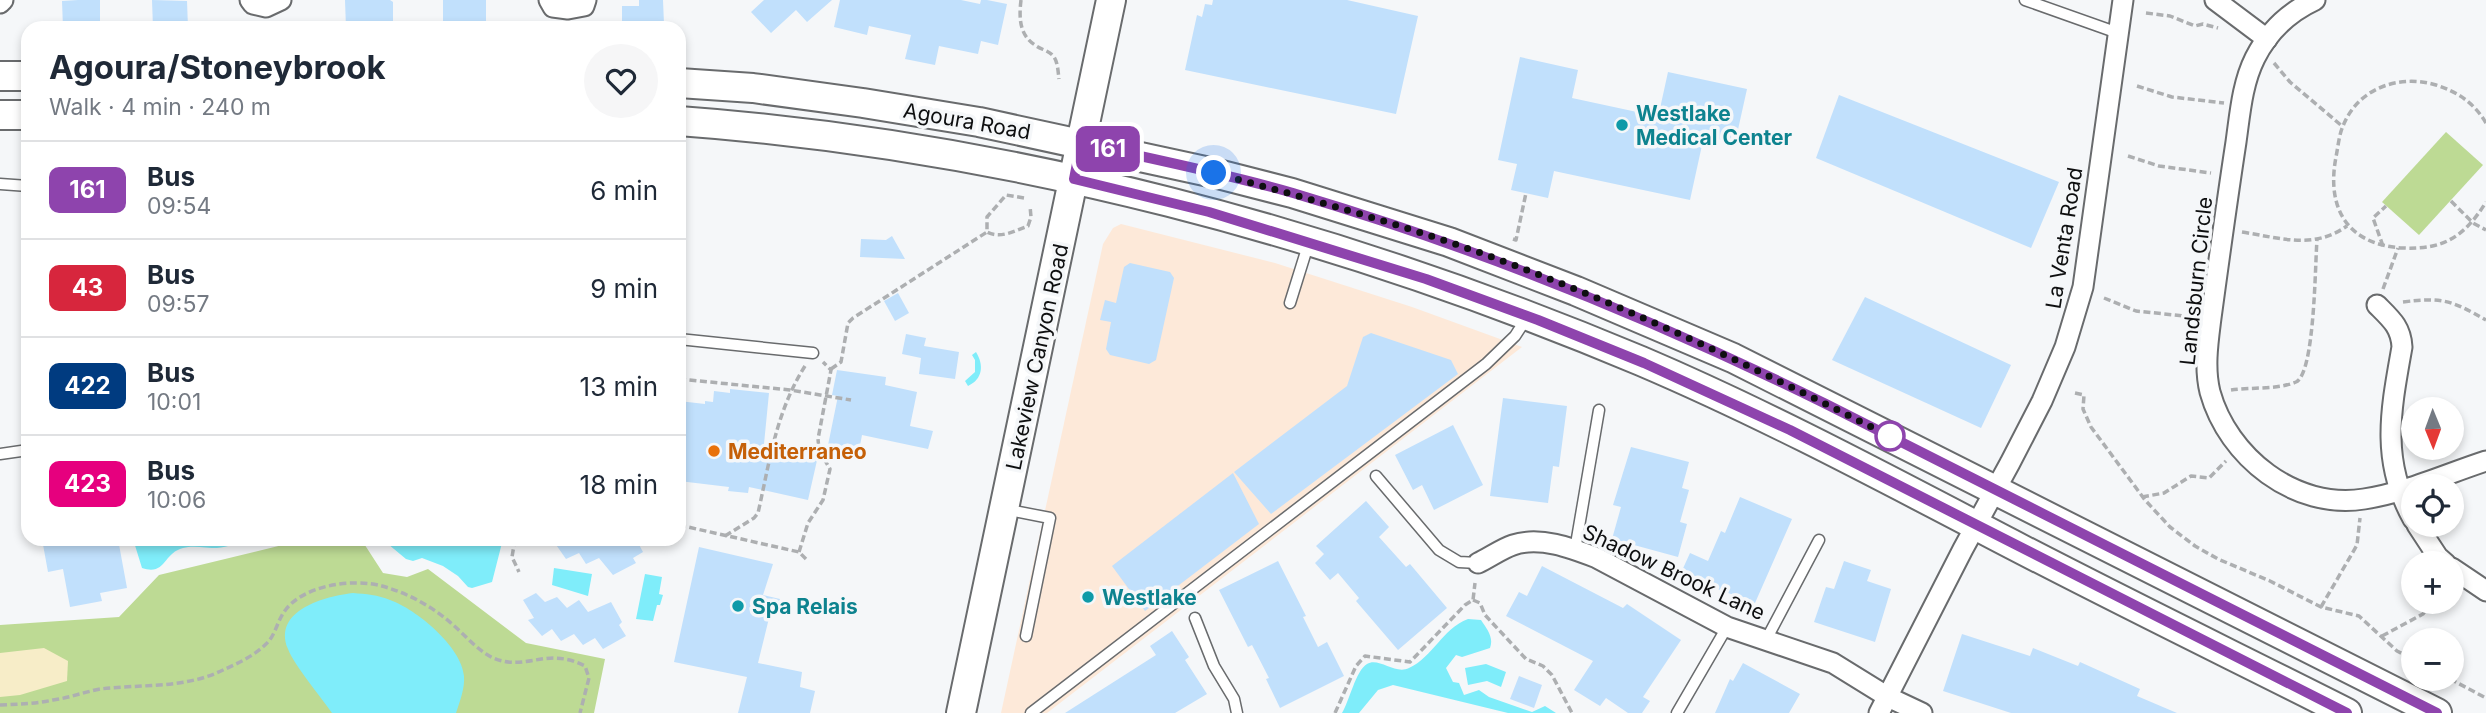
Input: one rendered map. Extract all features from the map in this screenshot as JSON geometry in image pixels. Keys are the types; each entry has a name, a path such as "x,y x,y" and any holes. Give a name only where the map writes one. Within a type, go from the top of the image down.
{"main road":[{"name":"Lakeview Canyon Road","path":"961,713 1111,0"},
{"path":"0,76 21,76"},
{"name":"Agoura Road","path":"686,84 863,103 979,122 1081,143 1292,193 1449,242 1514,266 1732,358 2347,713"},
{"path":"0,115 21,115"},
{"name":"Agoura Road","path":"686,122 902,147 1074,179 1209,212 1449,286 1644,363 1768,419 1945,507 1986,507 2437,713"}],"street":[{"path":"250,0 253,4 266,6 281,0"},
{"path":"549,0 553,7 568,9 584,6 586,0"},
{"name":"La Venta Road","path":"1883,705 2042,401 2066,348 2083,287 2123,0"},
{"path":"2215,0 2267,39"},
{"name":"Landsburn Circle","path":"2315,0 2300,7 2280,23 2267,39 2249,72 2231,176 2207,350 2210,393 2239,448 2260,468 2290,488 2339,500 2362,499 2486,461"},
{"path":"2377,305 2398,326 2401,335 2402,347 2390,417 2393,468 2400,489"},
{"name":"Shadow Brook Lane","path":"1478,563 1512,545 1530,542 1549,543 1575,550 1597,558 1727,627 1833,663 1883,705 1922,713"},
{"path":"2464,576 2486,591"}],"lane":[{"path":"2025,0 2118,33"},
{"path":"0,184 21,186"},
{"path":"1290,303 1309,242"},
{"path":"1031,713 1486,364 1515,336 1528,316"},
{"path":"686,340 813,353"},
{"path":"1575,550 1600,410"},
{"path":"0,454 21,451"},
{"path":"1376,476 1439,550 1459,562 1478,563"},
{"path":"1004,509 1050,518 1026,636"},
{"path":"1766,640 1819,540"},
{"path":"1195,618 1214,666 1234,699 1237,713"},
{"path":"1677,713 1727,627"}],"path":[{"path":"1021,0 1020,23 1023,33 1034,45 1046,50 1054,58 1059,79"},
{"path":"2486,123 2465,97 2423,81 2393,83 2372,90 2353,107 2342,126 2333,170 2333,190 2338,210 2347,226 2368,241 2383,246 2417,249 2443,244 2473,223 2486,202"},
{"path":"2137,86 2172,97 2242,106"},
{"path":"2128,156 2159,166 2231,176"},
{"path":"1504,236 1516,240 1526,193"},
{"path":"987,232 987,217 1006,195 1024,198"},
{"path":"2451,201 2473,223 2486,230"},
{"path":"987,232 1002,236 1028,226 1030,206"},
{"path":"2383,246 2373,218 2386,206"},
{"path":"2224,230 2306,241 2332,237 2347,226"},
{"path":"799,552 808,523 823,500 830,469 819,450 818,439 831,370 841,362 848,323 987,232"},
{"path":"2210,393 2296,382 2302,377 2310,348 2317,240"},
{"path":"2398,248 2377,305 2436,298 2464,307 2486,320"},
{"path":"2104,298 2136,311 2211,318"},
{"path":"725,536 758,513 780,416 790,390 813,353 831,370"},
{"path":"686,380 790,390 850,400"},
{"path":"2075,393 2084,396 2084,409 2091,427 2142,497 2170,527 2195,546 2321,607 2359,616 2401,652"},
{"path":"2142,497 2164,493 2191,476 2208,478 2239,448"},
{"path":"2321,607 2357,545 2362,499"},
{"path":"686,527 799,552 806,559"},
{"path":"514,546 512,557 519,572"},
{"path":"1473,600 1478,563"},
{"path":"0,705 52,701 98,690 185,682 210,676 266,644 283,613 294,601 326,587 361,583 383,586 427,605 484,653 495,659 517,663 564,657 585,666 589,678 580,713"},
{"path":"1338,712 1356,666 1365,656 1410,662 1465,604 1473,600 1480,603 1485,615 1526,659 1543,666 1552,675 1572,713"},
{"path":"2382,636 2423,614"},
{"path":"2464,686 2486,698"}],"shaded area":[{"path":"1121,224 1275,263 1412,307 1522,347 1047,713 1001,713 1103,244 1113,228"}],"green space":[{"path":"2446,132 2483,165 2419,235 2382,202"},
{"path":"278,546 366,546 383,573 407,577 428,569 526,643 605,659 594,713 0,713 0,625 119,617 159,575"}],"sand":[{"path":"44,648 68,661 67,681 20,695 0,697 0,653"}],"water":[{"path":"976,352 981,371 977,380 968,386 965,381 975,372 972,355"},
{"path":"135,546 227,546 183,548 156,569 142,568"},
{"path":"390,546 501,546 492,582 472,588 443,566 422,558 413,561 406,559"},
{"path":"554,568 592,574 588,596 552,585"},
{"path":"645,574 662,577 659,594 663,595 653,621 636,619"},
{"path":"353,593 381,597 401,605 424,620 447,642 461,665 464,676 456,713 332,713 296,664 285,636 294,615 304,608 329,598"},
{"path":"1468,619 1481,620 1489,633 1491,644 1490,648 1462,657 1456,655 1446,668 1453,682 1459,683 1464,695 1479,690 1489,697 1532,712 1545,706 1556,713 1508,713 1393,685 1378,690 1359,713 1342,713 1359,673 1367,664 1372,662 1404,670 1409,668 1425,657 1451,629"},
{"path":"1486,664 1506,672 1501,687 1487,681 1468,685 1465,668"}],"building":[{"path":"100,0 100,21 63,21 62,1"},
{"path":"152,0 187,1 188,21 153,21"},
{"path":"345,0 393,2 393,21 346,21"},
{"path":"443,0 486,0 486,21 443,21"},
{"path":"639,0 663,0 664,21 622,21 622,6 639,6"},
{"path":"764,0 832,0 807,22 796,10 771,33 751,12"},
{"path":"840,0 961,0 980,4 981,0 987,0 1007,4 998,45 981,41 978,54 939,46 935,65 905,59 911,35 869,26 867,35 834,27"},
{"path":"1213,0 1347,0 1418,16 1396,114 1185,70 1197,15 1202,17 1205,4 1212,5"},
{"name":"Westlake Medical Center","path":"1520,57 1578,70 1572,98 1637,112 1637,109 1659,113 1668,72 1747,89 1735,143 1704,136 1690,200 1554,171 1548,198 1511,190 1517,164 1498,160"},
{"path":"1839,95 2059,182 2031,248 1816,158"},
{"path":"892,236 905,259 860,257 861,239 886,240"},
{"path":"1130,263 1170,272 1174,278 1156,360 1149,364 1110,355 1106,349 1111,322 1100,320 1105,300 1116,303 1124,267"},
{"path":"898,293 909,313 895,321 884,301"},
{"path":"1865,297 2011,365 1981,428 1832,360"},
{"path":"1371,333 1451,360 1458,374 1271,514 1234,472 1347,386 1363,337"},
{"path":"906,334 926,338 924,346 959,352 955,379 919,374 921,358 902,354"},
{"path":"837,370 886,377 885,385 917,392 910,426 933,431 928,449 862,435 858,456 827,450 838,396 832,395"},
{"name":"Mediterraneo","path":"730,389 769,393 764,444 818,456 808,500 749,487 748,493 728,491 729,487 686,482 686,402 705,404 705,401 713,402 714,391 730,393"},
{"path":"1503,398 1567,406 1559,467 1553,466 1548,503 1490,496"},
{"path":"1453,425 1483,485 1434,510 1422,485 1413,490 1395,455"},
{"path":"1631,447 1689,462 1682,488 1689,490 1680,522 1687,524 1678,557 1612,539 1621,507 1613,505"},
{"path":"1233,473 1259,524 1145,611 1112,566"},
{"path":"1740,497 1792,519 1755,603 1680,575 1690,553 1708,561 1721,531 1725,533"},
{"path":"1366,501 1389,527 1379,537 1406,567 1410,564 1447,608 1398,650 1356,601 1359,598 1338,573 1330,580 1315,563 1324,554 1316,546"},
{"path":"43,546 119,546 127,588 100,593 102,601 70,607 63,569 48,572"},
{"path":"557,546 640,546 643,552 633,558 636,563 613,575 599,558 586,564 579,553 566,559"},
{"name":"Spa Relais","path":"699,547 773,564 763,595 780,599 775,614 770,614 758,663 802,672 800,687 815,691 810,713 738,713 747,677 674,662"},
{"path":"1278,561 1306,616 1303,617 1318,647 1327,642 1344,676 1280,708 1266,679 1269,678 1252,645 1248,647 1219,590"},
{"path":"1844,561 1871,570 1867,581 1891,589 1875,642 1814,622 1826,587 1834,589"},
{"path":"1542,566 1623,608 1627,604 1681,640 1643,697 1650,701 1642,713 1628,713 1606,698 1600,706 1574,690 1593,661 1506,616 1519,592 1527,596"},
{"path":"536,593 545,602 557,597 567,608 579,600 588,612 611,602 626,636 603,649 595,638 583,645 574,634 561,641 552,629 542,636 528,620 534,618 523,600"},
{"path":"1172,631 1189,657 1185,660 1207,694 1175,713 1065,713 1156,655 1150,646"},
{"path":"1962,634 2030,656 2033,648 2078,666 2080,662 2140,689 2137,696 2177,713 2011,713 1943,691"},
{"path":"1743,663 1800,694 1789,713 1715,713 1730,679 1733,681"},
{"path":"1519,676 1542,685 1534,708 1510,699"}],"bus line":[{"name":"161","path":"2347,713 1976,526 1945,507 1768,419 1644,363 1449,286 1209,212 1074,179 1081,143 1292,193 1449,242 1636,316 1732,358 1826,404 2437,713"}],"place":[{"name":"Westlake Medical Center","path":"1622,125"},
{"name":"Mediterraneo","path":"714,451"},
{"name":"Westlake","path":"1088,597"},
{"name":"Spa Relais","path":"738,606"}],"route":[{"path":"1214,173 1292,193 1449,242 1514,266 1732,358 1895,439 1890,436"}]}
